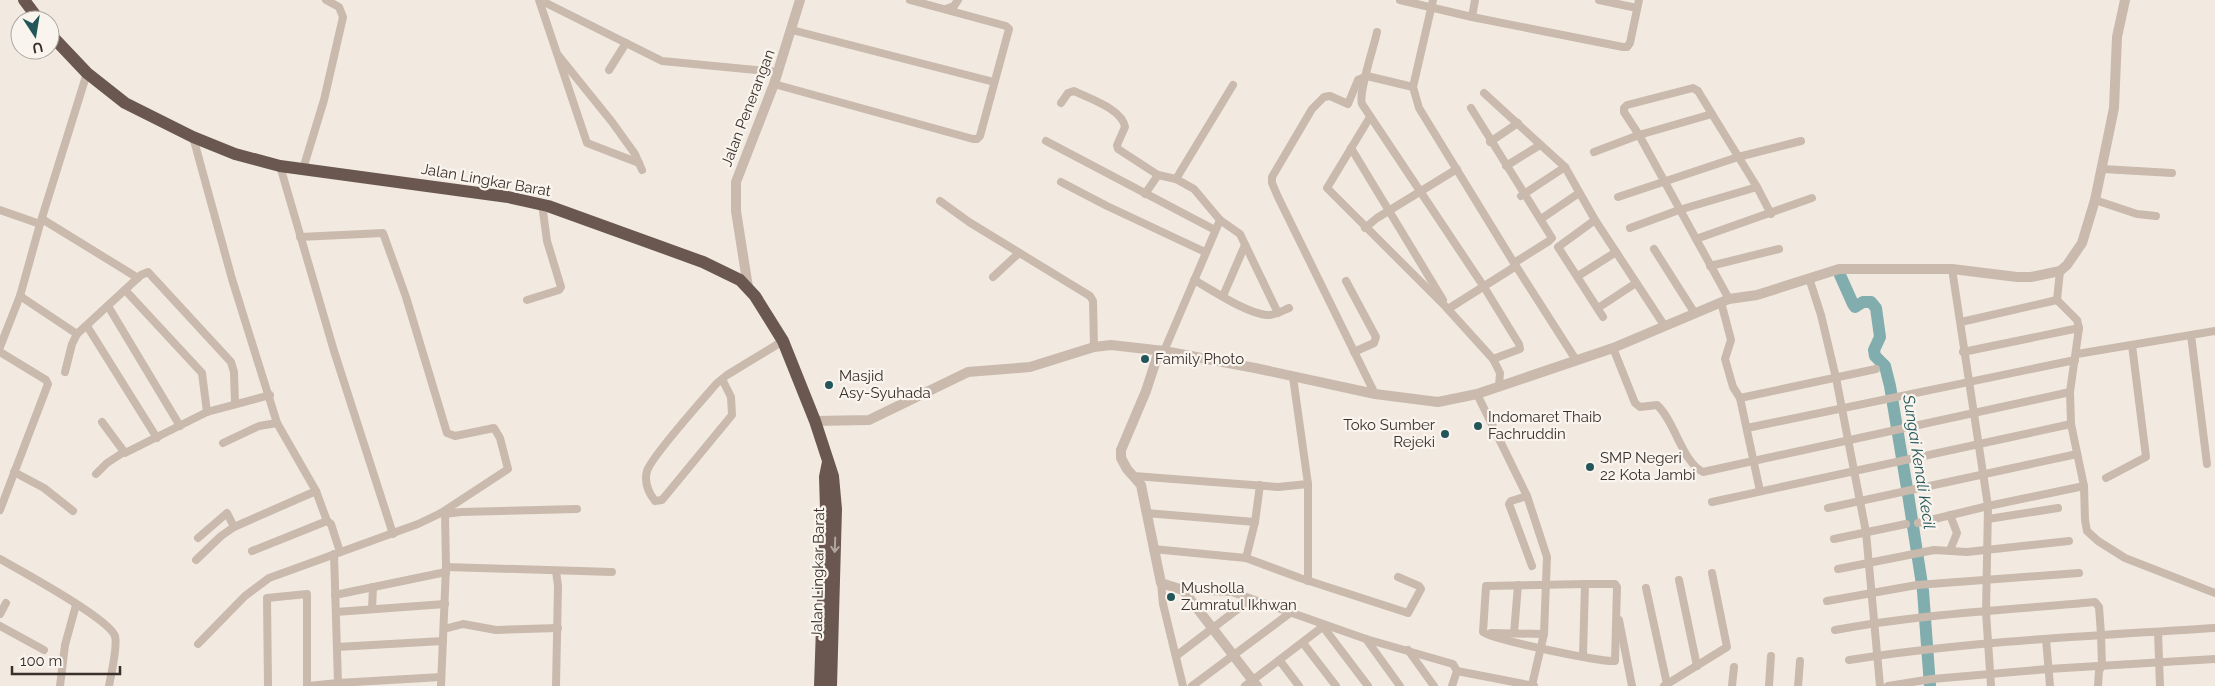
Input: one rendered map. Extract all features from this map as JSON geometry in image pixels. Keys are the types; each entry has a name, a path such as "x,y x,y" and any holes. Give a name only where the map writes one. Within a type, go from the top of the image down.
{"highway":[{"path":"24,0 32,10"},
{"name":"Jalan Lingkar Barat","path":"60,45 87,73 125,103 192,137 235,154 280,166 508,197 542,204 704,262 732,275 748,287 783,340 815,421 833,476 836,509 831,686"},
{"name":"Jalan Lingkar Barat","path":"820,686 826,509 825,477 828,462"}],"street":[{"path":"303,169 324,100 343,17 339,7 326,0"},
{"path":"540,0 662,61 778,72"},
{"path":"540,0 557,54 587,144 640,166 612,122 557,54"},
{"name":"Jalan Penerangan","path":"748,287 736,211 735,189 739,172 774,84 800,0"},
{"path":"774,84 975,139 980,136 1009,33 1008,27 911,0"},
{"path":"946,10 954,6 958,0"},
{"path":"1400,0 1432,3 1472,17 1627,47 1630,43 1638,4 1599,0"},
{"path":"1472,17 1475,0"},
{"path":"815,421 869,420 968,372 1030,367 1094,347 1119,345 1255,368 1375,394 1438,402 1478,394 1613,348 1694,312 1725,301 1757,295 1836,270 1952,269 2017,278 2031,278 2060,271 2067,265 2082,243 2096,200 2114,108 2117,37 2125,0"},
{"path":"1432,3 1413,87 1422,114 1576,360"},
{"path":"792,30 994,82"},
{"path":"1377,32 1360,97 1362,104 1484,287 1520,347 1520,349 1493,359"},
{"path":"610,70 626,43"},
{"path":"0,347 20,296 87,73"},
{"path":"1375,394 1282,205 1272,179 1274,172 1315,106 1324,97 1328,96 1348,104 1358,80 1367,76 1413,87"},
{"path":"1176,179 1233,85"},
{"path":"1760,491 1740,398 1733,386 1726,359 1731,340 1725,301 1696,239 1663,182 1639,135 1624,112 1624,108 1627,105 1693,88 1698,91 1758,187 1771,214"},
{"path":"1061,103 1068,93 1074,91 1114,111 1122,118 1124,130 1117,145 1118,149 1158,175 1176,179 1197,192 1220,220 1238,231 1278,313"},
{"path":"1484,93 1565,167 1595,220 1664,325"},
{"path":"1447,308 1484,287 1552,240 1541,219 1523,195 1471,108"},
{"path":"1594,152 1639,135 1712,114"},
{"path":"1370,117 1327,188 1447,308 1493,359 1500,373 1499,386"},
{"path":"1490,142 1518,123"},
{"path":"192,137 232,279 270,395 277,423 316,491 327,521 331,524 337,553 338,683"},
{"path":"1046,141 1215,230"},
{"path":"1618,197 1738,157 1801,141"},
{"path":"1506,166 1540,145"},
{"path":"1351,148 1447,308"},
{"path":"280,166 300,237 393,534"},
{"path":"1523,195 1565,167"},
{"path":"1365,228 1457,169"},
{"path":"2103,169 2172,173"},
{"path":"1145,194 1158,175"},
{"path":"1061,182 1205,252"},
{"path":"1630,228 1679,210 1758,187"},
{"path":"1541,219 1579,193"},
{"path":"1696,239 1812,198"},
{"path":"2096,200 2138,214 2156,216"},
{"path":"940,201 969,222 1090,296 1093,301 1094,347"},
{"path":"527,300 559,290 561,287 547,241 542,204"},
{"path":"0,210 41,221 138,278"},
{"path":"1183,686 1163,604 1161,583 1141,485 1127,470 1121,458 1121,450 1220,220"},
{"path":"1595,220 1558,246 1604,317"},
{"path":"198,644 258,585 281,573 393,534 443,514 507,471 508,467 494,428 455,436 447,432 406,297 383,233 300,237"},
{"path":"1223,296 1245,245"},
{"path":"1654,249 1694,312"},
{"path":"1710,266 1779,249"},
{"path":"1578,276 1616,252"},
{"path":"993,277 1019,253"},
{"path":"1952,269 1961,322 1963,352 1988,506 1986,612 1991,686"},
{"path":"2057,300 2060,271"},
{"path":"65,372 72,344 77,334 143,273 148,272 231,362 234,372 235,403"},
{"path":"1809,278 1821,315 1836,378 1866,532 1880,686"},
{"path":"1194,280 1264,315 1278,313 1289,308"},
{"path":"1346,281 1376,337 1374,343 1354,352"},
{"path":"1598,308 1636,283"},
{"path":"125,290 202,374 207,412"},
{"path":"20,296 77,334"},
{"path":"1961,322 2057,300"},
{"path":"2057,300 2077,320 2079,328 2070,392 2071,424 2084,486 2087,531 2098,541 2125,558 2215,593"},
{"path":"108,306 180,426"},
{"path":"87,326 157,438"},
{"path":"1963,352 2079,328"},
{"path":"1747,428 1968,382 2132,345 2215,331"},
{"path":"2191,335 2207,464"},
{"path":"722,379 731,397 732,416 662,500 655,500 647,484 647,473 650,466 722,379 783,340"},
{"path":"2106,478 2146,457 2132,345"},
{"path":"1613,348 1635,403 1640,407 1657,405 1664,411 1697,469 1702,472 2070,392"},
{"path":"0,352 48,382 0,510"},
{"path":"1740,398 1876,369"},
{"path":"1293,377 1308,484 1308,581"},
{"path":"1457,671 1534,686 1544,634 1547,566 1545,549 1527,496 1478,394"},
{"path":"96,474 107,463 124,452 131,451 207,412 270,395"},
{"path":"102,422 124,452"},
{"path":"223,443 258,426 277,423"},
{"path":"1712,502 2071,424"},
{"path":"1828,508 1984,476 2078,454"},
{"path":"14,472 44,488 73,511"},
{"path":"1134,476 1286,487 1308,484"},
{"path":"1246,558 1260,485"},
{"path":"1918,523 2084,486"},
{"path":"196,560 221,536 234,527 316,491"},
{"path":"1527,496 1511,501 1509,504 1529,566 1547,566"},
{"path":"1988,518 2058,508"},
{"path":"443,514 577,510"},
{"path":"198,538 227,513 234,527"},
{"path":"1146,513 1254,522"},
{"path":"441,686 446,569 443,514"},
{"path":"1950,515 1957,533 1950,550"},
{"path":"252,552 327,521"},
{"path":"1834,539 1906,524"},
{"path":"1838,569 1921,553 1950,550 1960,552 1988,550 2069,541"},
{"path":"1153,549 1246,558 1308,581 1408,613 1420,592 1420,588 1398,577"},
{"path":"0,559 95,617 114,635 116,641 109,686"},
{"path":"336,594 446,569 612,572"},
{"path":"556,571 558,582 556,686"},
{"path":"1646,588 1665,685 1726,647 1712,573"},
{"path":"1828,601 1921,585 2079,573"},
{"path":"1679,580 1697,666"},
{"path":"1161,583 1183,590 1227,592 1325,626 1453,664 1457,671 1452,686"},
{"path":"1583,656 1585,584"},
{"path":"1615,584 1615,661 1542,648 1491,637 1483,633 1485,587 1488,585 1615,584"},
{"path":"1514,633 1518,585"},
{"path":"372,609 373,587"},
{"path":"1183,590 1214,628 1252,684 1325,626"},
{"path":"268,686 267,598 307,594 308,686 441,677"},
{"path":"1176,656 1251,599"},
{"path":"1835,630 1873,622 2095,602 2099,607 2101,634 2102,666 2098,671 2098,686"},
{"path":"0,614 6,603"},
{"path":"336,612 445,604"},
{"path":"60,686 66,644 76,605"},
{"path":"1616,605 1632,686"},
{"path":"1192,686 1290,613"},
{"path":"444,629 463,624 496,630 558,628"},
{"path":"0,626 44,650"},
{"path":"1325,626 1368,686"},
{"path":"1849,660 1988,643 2101,634 2215,628"},
{"path":"2158,632 2160,686"},
{"path":"1483,633 1544,634"},
{"path":"1366,638 1400,686"},
{"path":"2046,639 2050,686"},
{"path":"337,647 443,641"},
{"path":"1303,643 1336,686"},
{"path":"1408,650 1434,686"},
{"path":"1769,686 1772,656"},
{"path":"1888,686 1930,679 2048,669 2215,659"},
{"path":"1280,661 1299,686"},
{"path":"1798,686 1800,661"},
{"path":"1732,686 1734,666"}],"waterway":[{"name":"Sungai Kenali Kecil","path":"1840,275 1855,307 1863,302 1871,302 1876,308 1880,337 1874,350 1875,356 1885,366 1890,386 1923,591 1930,686"}],"place":[{"name":"Family Photo","path":"1145,359"},
{"name":"Masjid Asy-Syuhada","path":"829,385"},
{"name":"Indomaret Thaib Fachruddin","path":"1478,426"},
{"name":"Toko Sumber Rejeki","path":"1445,434"},
{"name":"SMP Negeri 22 Kota Jambi","path":"1590,467"},
{"name":"Musholla Zumratul Ikhwan","path":"1171,597"}]}
